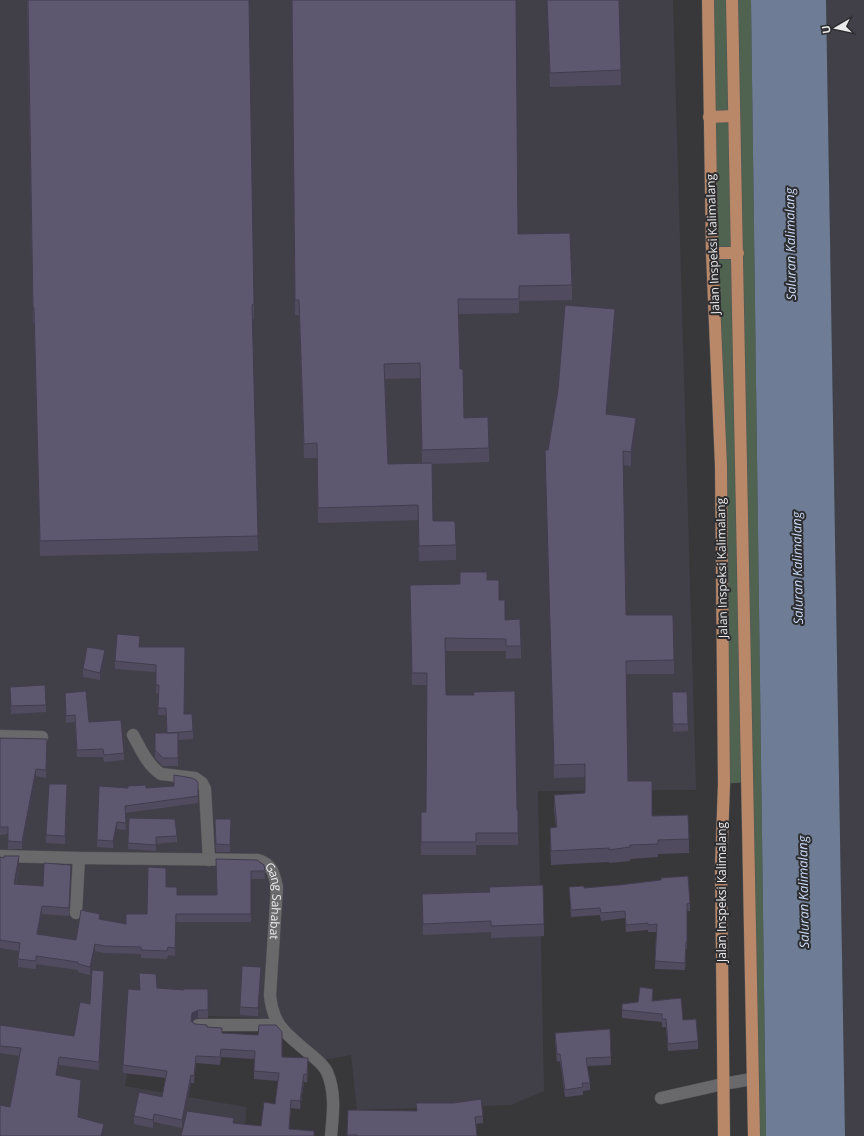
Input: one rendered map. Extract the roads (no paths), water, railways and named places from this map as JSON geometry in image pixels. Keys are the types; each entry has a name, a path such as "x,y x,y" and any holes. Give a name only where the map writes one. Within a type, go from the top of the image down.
{"main road":[{"name":"Jalan Inspeksi Kalimalang","path":"708,0 712,253 721,466 724,776 721,867 724,1136"},
{"name":"Jalan Inspeksi Kalimalang","path":"732,0 754,1136"},
{"path":"709,117 734,116"},
{"path":"712,253 738,253"}],"street":[{"path":"133,735 147,760 156,771 161,774 195,778 202,783 204,790 209,860"},
{"path":"0,736 42,737"},
{"name":"Gang Sahabat","path":"0,856 258,860 266,862 275,876 277,887 270,995 271,1007 274,1017 284,1031 322,1064 326,1072 333,1093 334,1103 331,1136"},
{"path":"76,913 79,858"},
{"path":"198,1025 279,1025"},
{"path":"661,1098 723,1084 752,1080"}],"water":[{"name":"Saluran Kalimalang","path":"751,0 826,0 845,1136 766,1136"}]}
